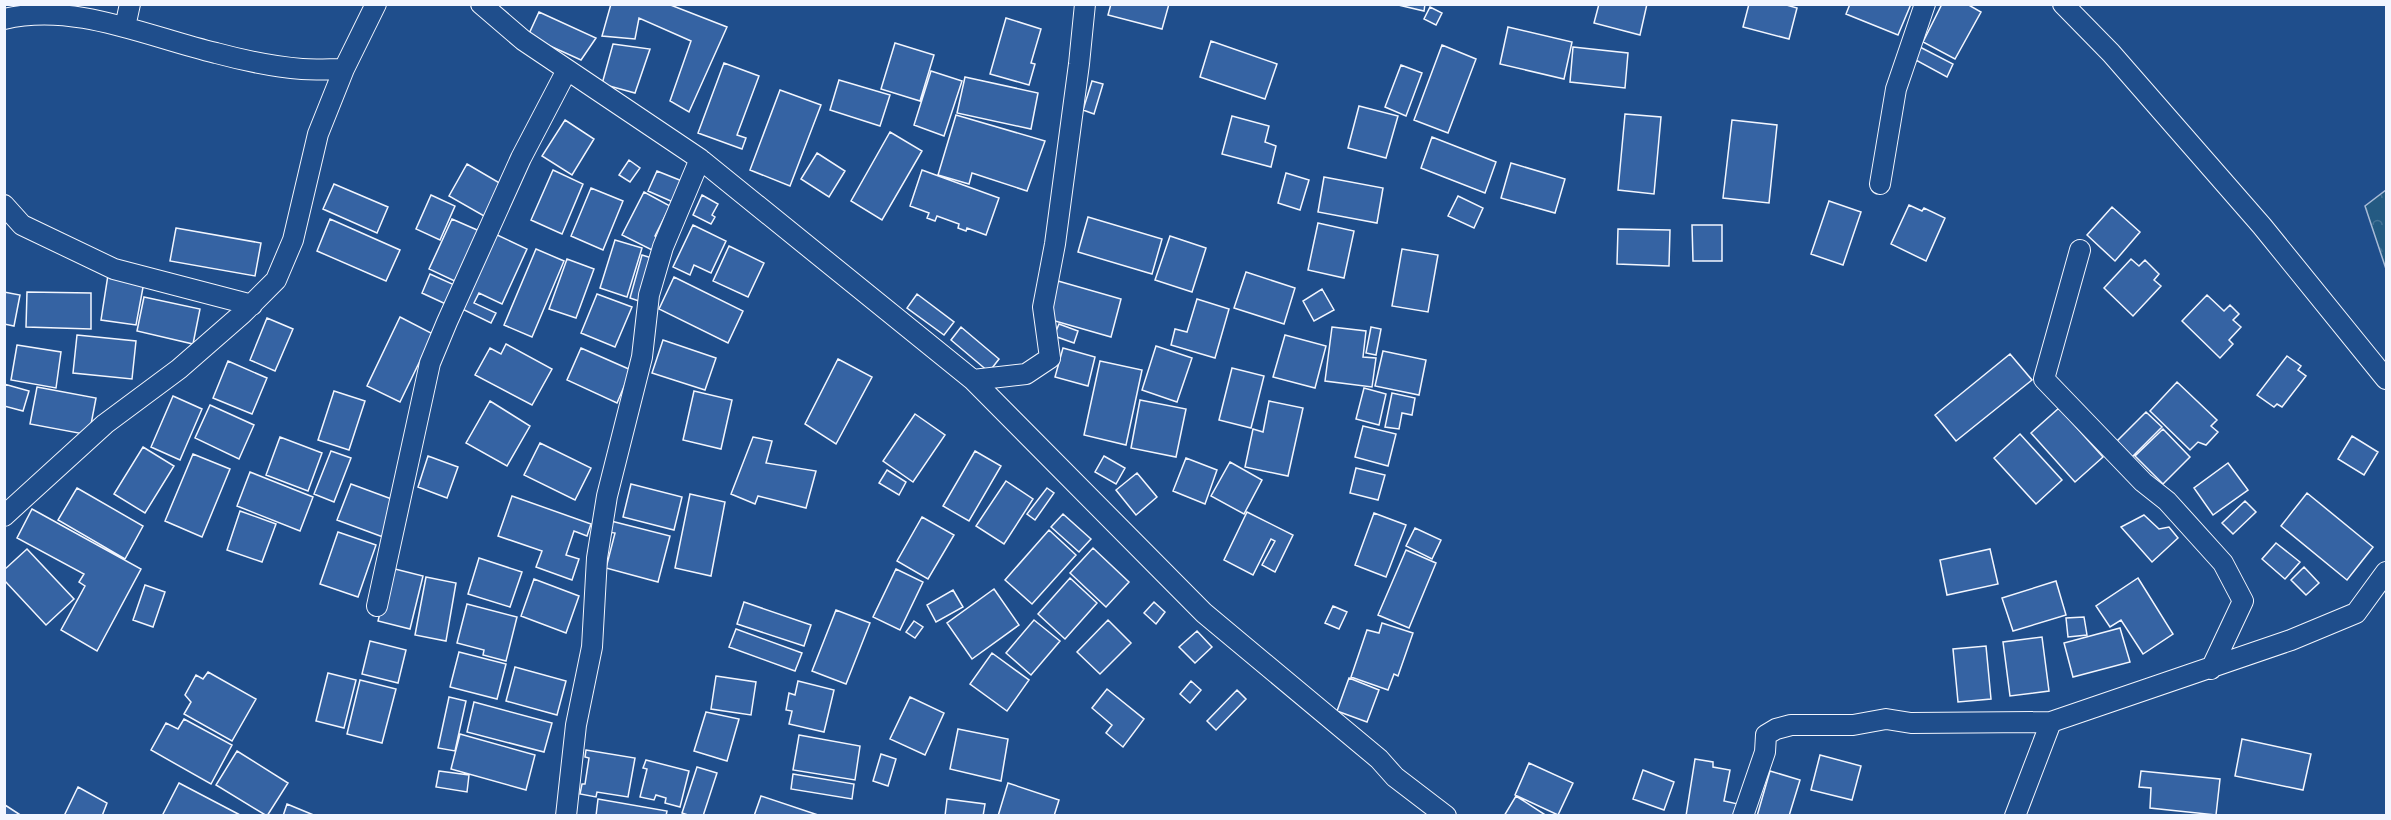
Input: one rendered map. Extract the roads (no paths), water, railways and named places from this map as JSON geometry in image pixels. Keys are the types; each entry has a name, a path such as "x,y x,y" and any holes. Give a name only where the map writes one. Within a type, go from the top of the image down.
{"street":[{"path":"125,27 130,4"},
{"path":"4,516 105,424 179,369 252,305 276,280 293,240 318,134 344,69 376,4"},
{"path":"481,4 523,40 700,159 973,380 1204,613 1379,759 1395,777 1446,816"},
{"path":"973,380 1026,374 1050,358 1043,307 1055,244 1079,64 1084,4"},
{"path":"1880,184 1896,89 1925,4"},
{"path":"2063,4 2111,53 2262,226 2386,380"},
{"path":"4,18 27,13 65,15 125,27 216,54 301,69 344,69"},
{"path":"377,606 430,363 470,268 521,158 567,70"},
{"path":"566,816 576,725 592,647 597,558 607,496 642,357 649,295 663,247 700,159"},
{"path":"4,205 22,225 114,269 252,305"},
{"path":"2080,250 2044,379 2143,482 2167,501 2223,563 2242,601 2211,669"},
{"path":"1743,816 1766,752 1766,735 1776,729 1791,725 1853,725 1886,719 1911,723 2051,722 2292,640 2355,613 2386,572"},
{"path":"2015,816 2051,722"}]}
